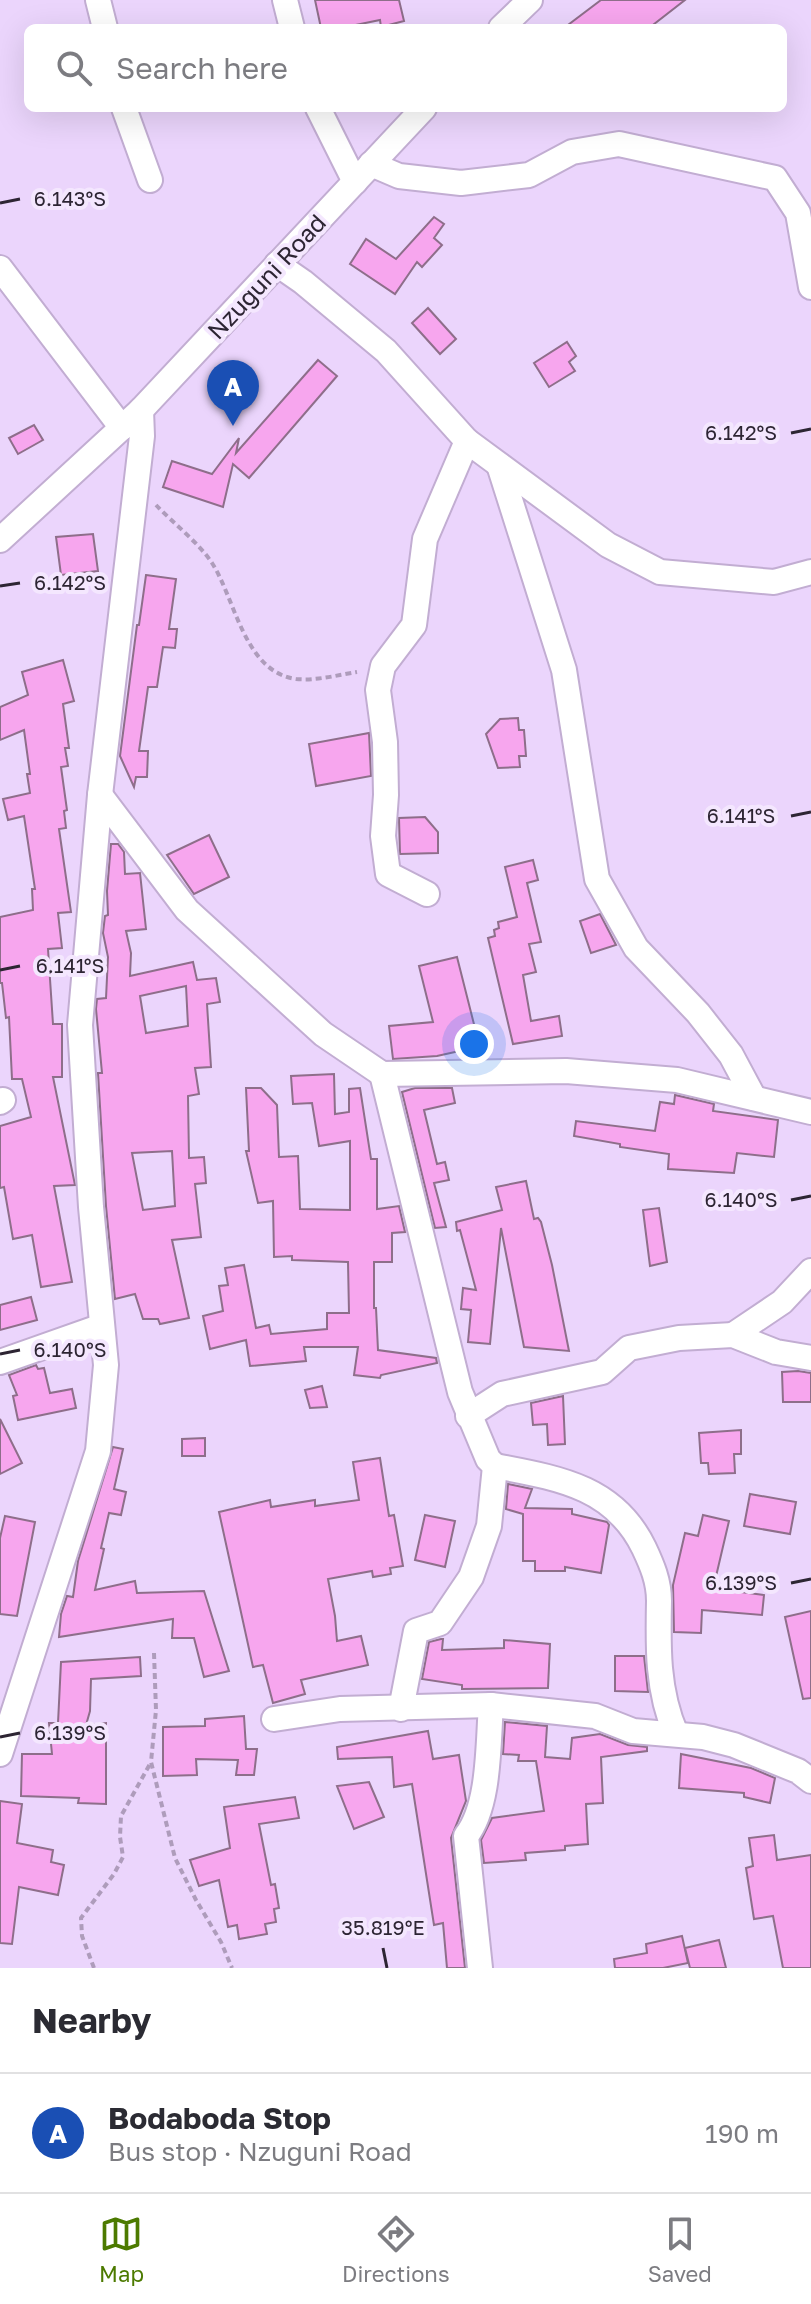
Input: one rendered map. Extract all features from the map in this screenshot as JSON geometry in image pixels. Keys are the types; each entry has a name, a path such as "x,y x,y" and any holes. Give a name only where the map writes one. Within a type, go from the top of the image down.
{"street":[{"path":"98,0 104,24"},
{"path":"285,0 291,24"},
{"path":"505,24 530,0"},
{"path":"125,112 150,180"},
{"path":"321,112 363,173 461,183 529,175 572,152 619,144 775,178 798,213 811,287"},
{"name":"Nzuguni Road","path":"0,540 141,410 420,112"},
{"path":"277,264 386,351 467,441 608,545 660,572 774,582 811,572"},
{"path":"0,268 122,428"},
{"path":"0,1754 98,1451 106,1365 91,1207 80,1025 100,795 142,436 141,410"},
{"path":"427,894 388,874 383,836 385,742 378,690 383,666 414,625 425,539 467,441"},
{"path":"499,465 564,670 597,879 636,948 698,1013 731,1055 754,1098"},
{"path":"100,795 187,910 323,1034 382,1074 566,1071 677,1080 811,1112"},
{"path":"382,1074 468,1416 488,1459 495,1466 559,1481 592,1493 613,1505 635,1528 655,1572 659,1598 656,1633 660,1667 665,1703 676,1734"},
{"path":"733,1335 782,1302 811,1271"},
{"path":"0,1362 102,1326"},
{"path":"468,1416 502,1394 602,1372 629,1348 679,1338 733,1335 776,1352 811,1358"},
{"path":"401,1709 416,1631 440,1623 471,1577 489,1526 495,1466"},
{"path":"480,1968 466,1836 476,1824 480,1806 491,1705"},
{"path":"274,1719 340,1709 491,1705 595,1716 633,1731 703,1737 734,1745 798,1771 811,1781"}],"path":[{"path":"155,504 212,563 243,635 267,664 282,675 296,679 312,678 383,666"},
{"path":"154,1653 156,1710 151,1762 175,1858 232,1968"},
{"path":"94,1968 82,1936 81,1918 123,1857 121,1816 151,1762"}],"building":[{"path":"315,0 399,0 404,21 392,24 381,24 380,20 360,24 320,24"},
{"path":"601,0 685,0 654,24 569,24"},
{"path":"434,217 444,224 434,238 442,245 422,267 417,262 395,294 350,264 366,239 396,259"},
{"path":"428,308 456,339 440,354 412,323"},
{"path":"567,342 576,356 569,362 575,371 549,387 534,363"},
{"path":"318,360 337,376 249,478 233,464 223,507 163,487 172,461 212,474 239,438 236,453"},
{"path":"34,425 43,440 18,454 9,438"},
{"path":"93,534 98,571 61,575 56,537"},
{"path":"146,575 176,579 169,629 177,629 175,648 163,647 157,687 148,687 139,751 148,751 147,777 136,777 134,787 120,756"},
{"path":"63,660 74,701 63,704 69,748 65,748 68,766 61,767 67,810 64,811 66,828 59,829 71,912 58,913 62,948 48,949 53,1024 62,1024 62,1077 53,1077 75,1185 54,1186 72,1282 41,1287 32,1235 13,1239 4,1187 0,1188 0,1126 31,1117 22,1079 12,1079 9,1017 6,1018 0,983 0,917 33,910 32,889 35,889 24,816 8,820 3,799 30,793 24,730 0,740 0,707 28,695 22,672"},
{"path":"518,718 519,730 524,730 526,756 519,756 520,767 498,768 486,734 500,719"},
{"path":"369,733 371,776 316,786 309,744"},
{"path":"425,817 438,832 438,853 400,854 399,818"},
{"path":"209,835 229,877 194,894 167,855"},
{"path":"111,844 118,844 124,852 125,874 140,873 146,929 126,931 131,953 130,976 193,962 197,980 216,978 220,1002 207,1004 211,1067 195,1068 199,1094 188,1096 189,1158 204,1157 206,1183 195,1184 201,1237 172,1240 189,1318 160,1324 158,1319 143,1319 135,1294 115,1299 106,1206 98,1073 102,1073 96,1009 97,999 106,998 108,957 103,933 105,916 108,915","holes":["186,986 188,1026 146,1033 140,996","172,1151 175,1206 143,1210 132,1153"]},
{"path":"533,860 538,880 527,883 541,942 529,944 536,972 523,975 531,1021 559,1016 562,1036 513,1044 488,938 495,936 498,922 517,917 505,867"},
{"path":"600,914 616,945 591,953 580,921"},
{"path":"457,957 479,1044 437,1056 393,1059 389,1026 433,1022 419,966"},
{"path":"334,1074 335,1114 349,1112 349,1089 360,1088 371,1159 377,1159 377,1209 399,1206 405,1232 392,1233 392,1262 374,1262 378,1350 436,1358 437,1363 381,1375 380,1378 354,1375 358,1347 304,1347 306,1361 250,1366 246,1340 210,1349 203,1316 223,1311 219,1286 228,1285 225,1268 244,1265 256,1328 269,1325 271,1334 327,1329 327,1313 349,1313 348,1262 274,1257 273,1201 258,1203 246,1151 249,1151 246,1088 261,1088 277,1105 279,1157 298,1156 300,1209 350,1210 350,1141 319,1146 312,1103 293,1104 291,1076"},
{"path":"415,1088 452,1088 455,1103 424,1110 437,1164 445,1162 449,1180 434,1183 446,1227 435,1228 402,1092"},
{"path":"675,1095 714,1104 713,1111 778,1120 774,1157 737,1153 734,1173 668,1169 669,1154 574,1136 576,1121 655,1131 660,1102 674,1104"},
{"path":"526,1181 534,1219 538,1218 541,1222 552,1265 569,1351 524,1347 501,1228 490,1344 468,1342 471,1310 461,1309 463,1288 476,1290 456,1222 502,1210 496,1187"},
{"path":"659,1208 667,1262 650,1266 643,1210"},
{"path":"31,1297 37,1320 0,1330 0,1305"},
{"path":"36,1365 38,1369 44,1368 50,1393 72,1389 76,1408 18,1420 13,1396 17,1395 9,1375"},
{"path":"782,1372 811,1373 811,1402 783,1402"},
{"path":"322,1386 327,1407 310,1408 305,1390"},
{"path":"563,1396 565,1444 548,1445 547,1424 533,1425 531,1403"},
{"path":"0,1419 22,1463 0,1474"},
{"path":"741,1430 741,1454 734,1454 735,1473 709,1474 708,1463 701,1463 699,1433"},
{"path":"205,1438 205,1456 182,1456 182,1439"},
{"path":"113,1447 123,1449 114,1489 126,1492 121,1515 109,1513 95,1590 135,1581 137,1593 204,1591 229,1671 204,1677 194,1638 172,1638 173,1619 59,1637 61,1614 67,1596 73,1597 78,1561"},
{"path":"380,1458 389,1516 394,1515 403,1566 390,1568 391,1574 373,1577 372,1571 328,1579 337,1641 361,1636 368,1665 301,1680 305,1694 273,1703 263,1665 253,1667 219,1512 270,1500 271,1507 315,1500 315,1506 359,1500 353,1462"},
{"path":"508,1484 532,1489 525,1508 572,1509 572,1514 607,1522 601,1573 565,1567 565,1571 535,1571 535,1561 523,1561 523,1514 506,1509"},
{"path":"750,1494 796,1502 790,1534 744,1526"},
{"path":"425,1515 455,1521 445,1567 415,1560"},
{"path":"703,1515 729,1521 714,1585 764,1595 762,1615 702,1610 701,1633 674,1632 673,1585 685,1533 698,1536"},
{"path":"5,1516 35,1522 17,1616 0,1614 0,1538"},
{"path":"811,1611 811,1698 803,1699 785,1617"},
{"path":"443,1639 442,1650 504,1648 504,1640 550,1644 548,1688 462,1689 462,1685 422,1679 429,1642"},
{"path":"615,1656 644,1656 648,1692 615,1691"},
{"path":"140,1657 141,1676 91,1679 90,1711 86,1725 106,1723 106,1804 78,1803 79,1798 21,1796 22,1754 52,1754 49,1723 58,1723 61,1662"},
{"path":"244,1716 246,1749 257,1749 254,1775 236,1775 238,1760 196,1759 197,1775 163,1776 163,1727 205,1726 205,1719"},
{"path":"505,1722 547,1726 545,1757 570,1759 572,1738 600,1734 628,1745 647,1747 647,1751 601,1757 603,1803 586,1804 588,1844 565,1846 565,1850 525,1853 526,1860 484,1863 481,1840 492,1818 544,1811 536,1761 518,1761 519,1755 503,1754"},
{"path":"428,1731 433,1759 459,1755 466,1801 451,1838 465,1968 447,1968 443,1923 434,1925 412,1784 394,1787 392,1757 338,1759 337,1747"},
{"path":"681,1754 751,1768 775,1778 770,1803 744,1797 744,1793 679,1788"},
{"path":"369,1782 384,1817 354,1829 337,1786"},
{"path":"295,1797 299,1818 259,1824 271,1885 275,1884 279,1908 274,1909 276,1922 265,1924 267,1934 239,1939 237,1925 228,1927 219,1880 199,1886 190,1860 230,1848 224,1807"},
{"path":"0,1801 22,1804 17,1843 53,1850 51,1862 64,1865 58,1895 19,1887 12,1944 0,1943"},
{"path":"774,1835 777,1860 811,1855 811,1968 783,1968 773,1916 754,1919 746,1868 753,1866 749,1838"},
{"path":"682,1936 688,1963 663,1968 615,1968 614,1959 647,1953 646,1944"},
{"path":"719,1940 726,1968 690,1968 685,1948"}],"place":[{"name":"Bodaboda Stop","path":"233,426"}]}
